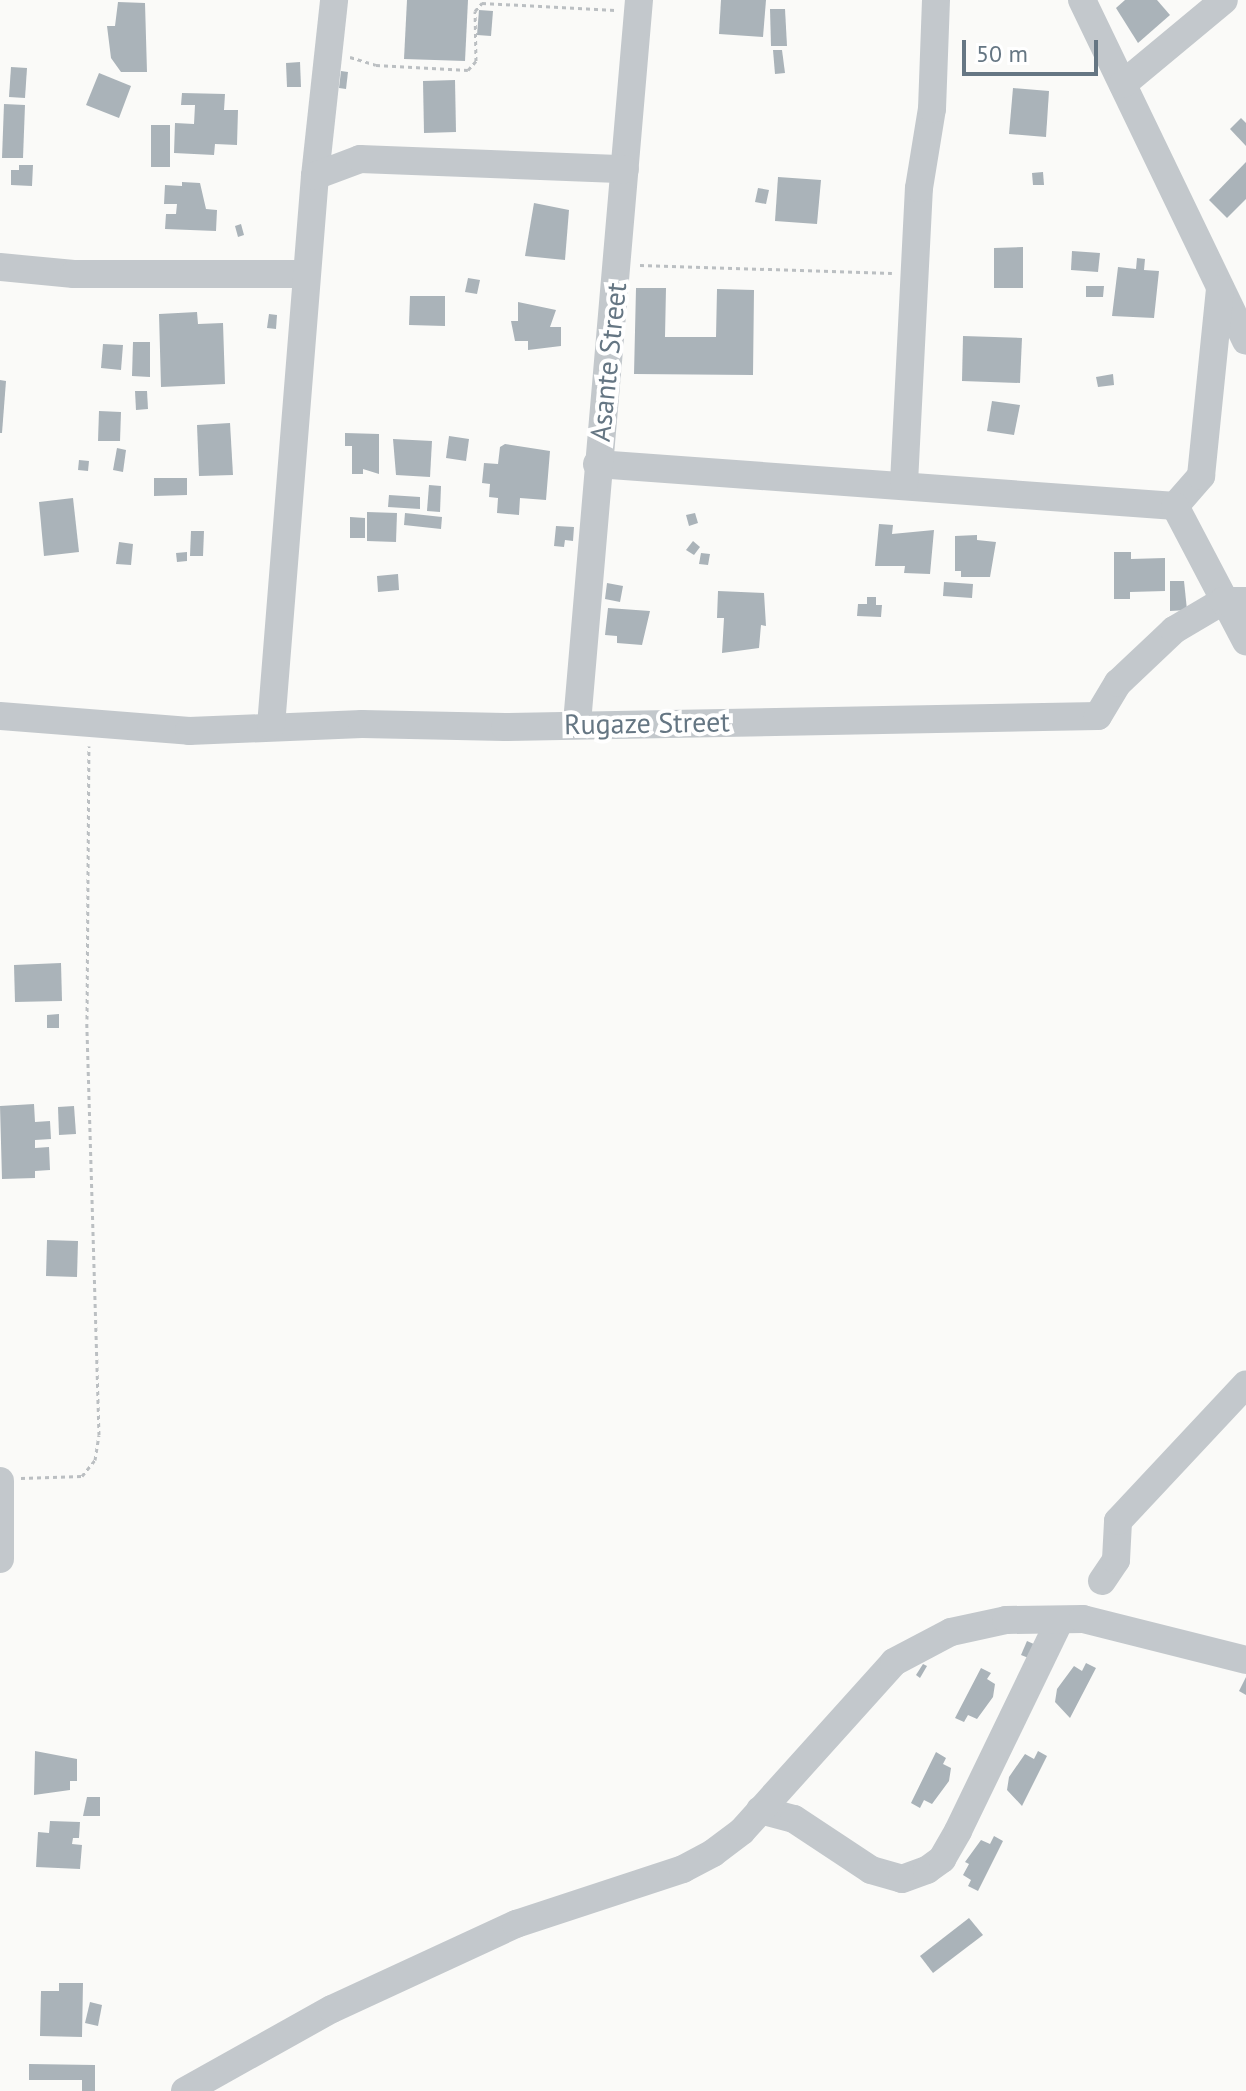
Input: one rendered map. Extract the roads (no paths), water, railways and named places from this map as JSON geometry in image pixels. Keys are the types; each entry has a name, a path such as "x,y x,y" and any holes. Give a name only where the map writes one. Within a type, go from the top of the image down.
{"street":[{"path":"271,726 304,274 331,50 334,0"},
{"path":"904,483 919,188 932,109 936,0"},
{"path":"1082,0 1246,341"},
{"path":"1123,84 1224,0"},
{"name":"Asante Street","path":"577,723 593,563 597,464 619,265 639,5"},
{"path":"315,176 360,159 625,169"},
{"path":"0,267 74,274 304,274"},
{"path":"1175,506 1201,476 1220,289"},
{"path":"597,464 758,479 904,483 1175,506"},
{"path":"1175,506 1234,601 1246,641"},
{"name":"Rugaze Street","path":"0,716 89,726 189,731 271,726 1098,716 1118,683 1146,653 1234,601"},
{"path":"1102,1581 1116,1560 1118,1521 1246,1384"},
{"path":"0,1481 0,1559"},
{"path":"185,2091 332,2009 516,1924 683,1869 742,1831 894,1662 951,1632 1006,1620 1083,1619 1246,1660"},
{"path":"760,1810 794,1819 871,1870 902,1879 927,1870 942,1859 958,1831 1060,1620"}]}
